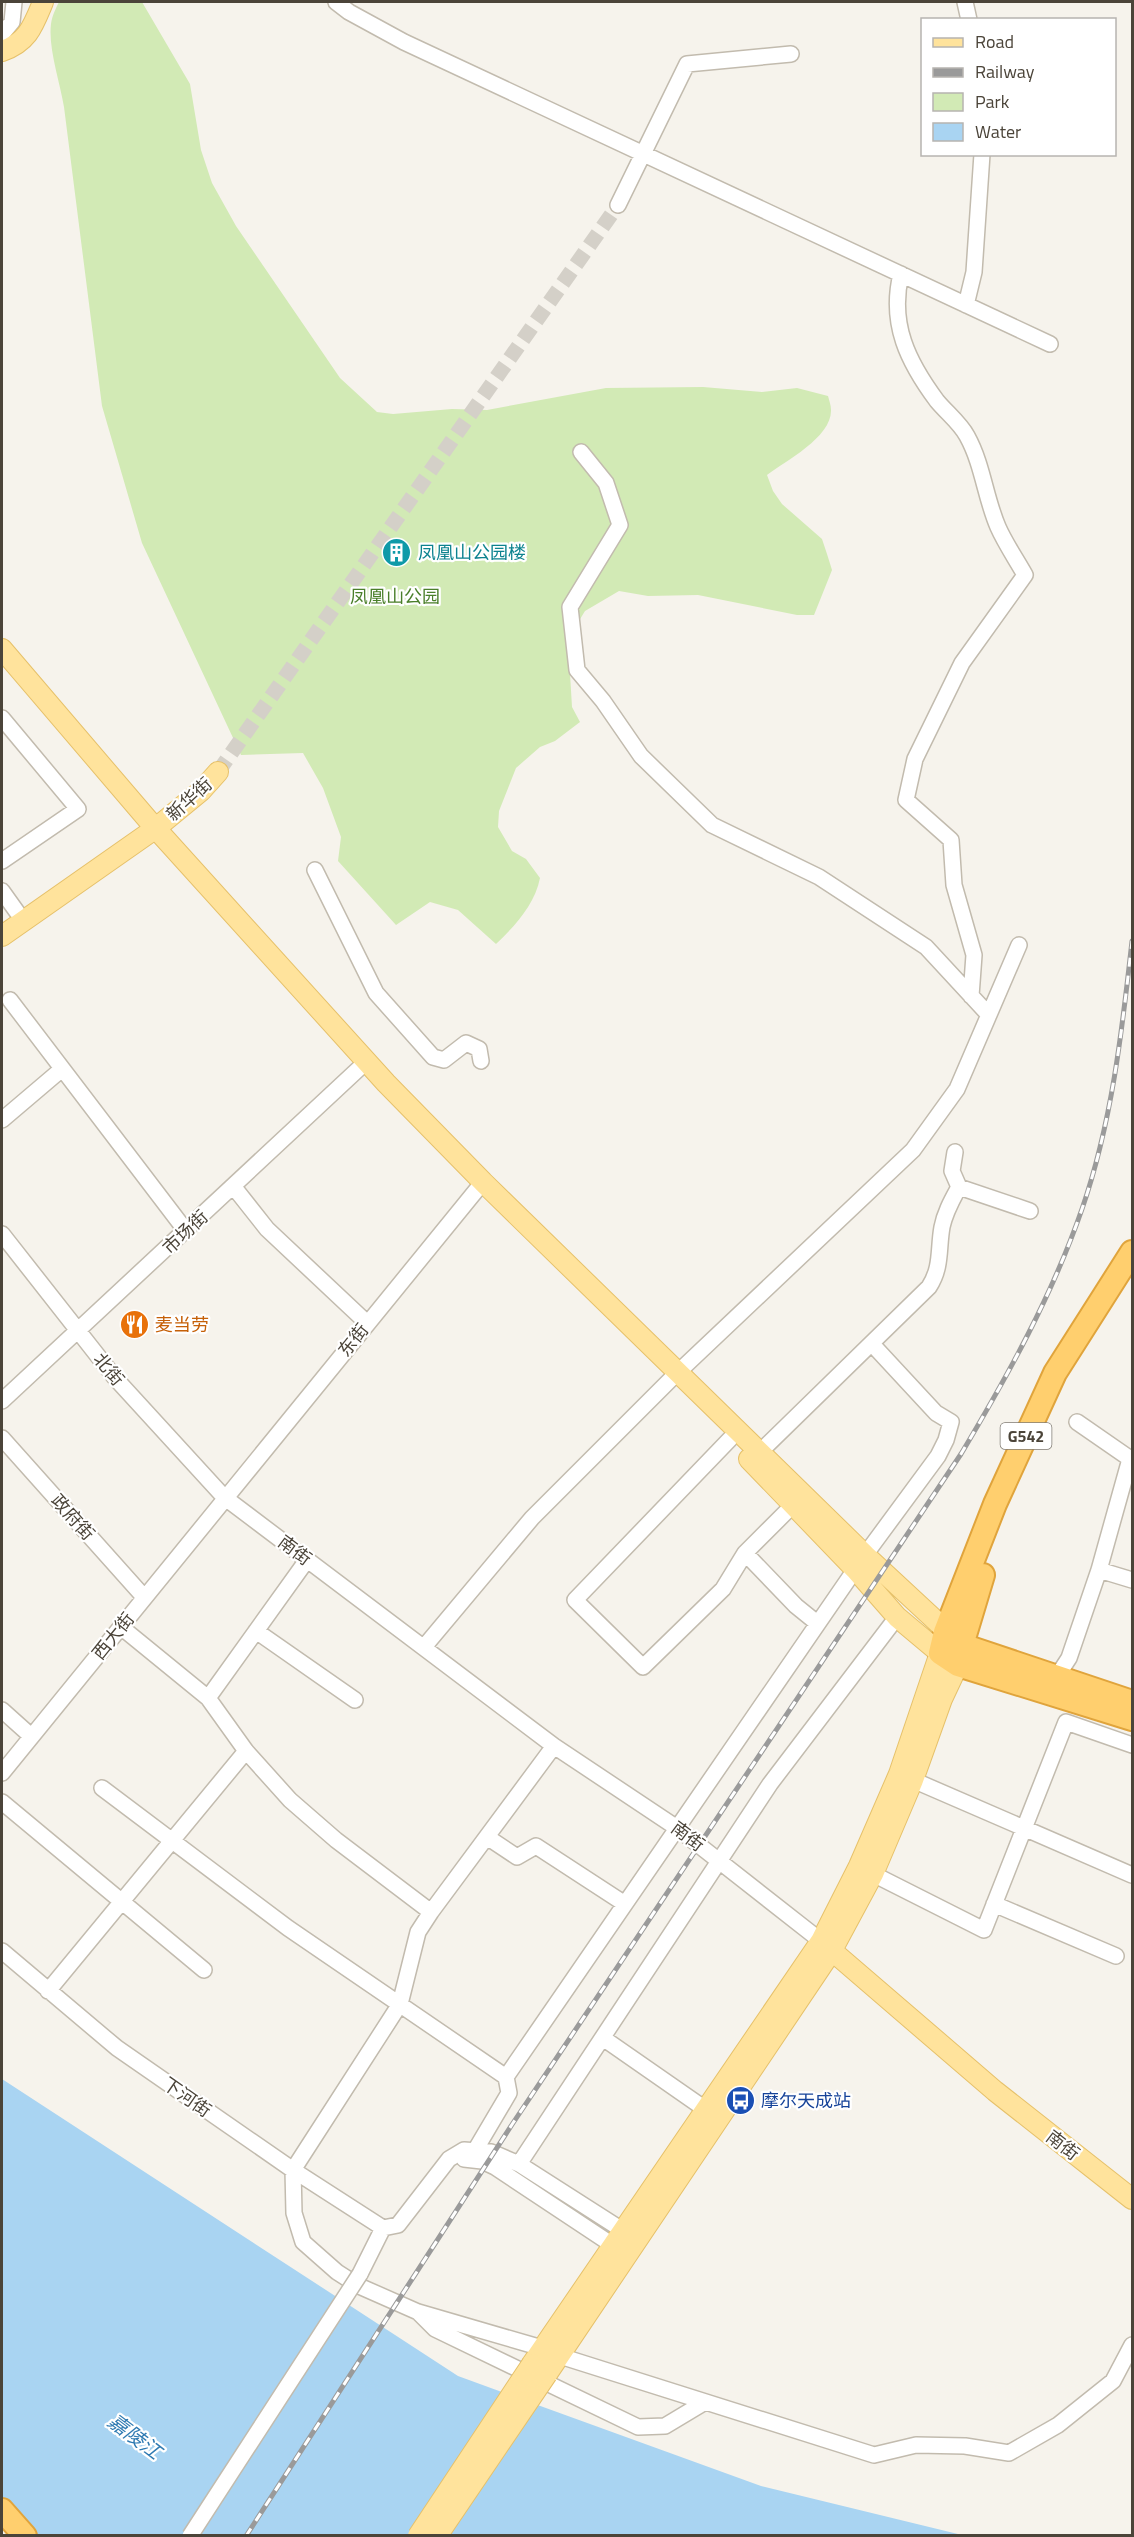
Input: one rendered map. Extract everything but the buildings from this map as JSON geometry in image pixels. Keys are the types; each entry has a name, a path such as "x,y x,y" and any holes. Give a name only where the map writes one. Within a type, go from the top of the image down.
{"highway":[{"name":"G542","path":"951,1649 995,1504 1055,1373 1132,1252"},
{"name":"G542","path":"951,1649 975,1597 1013,1498 1065,1378 1132,1272"},
{"path":"951,1649 1061,1686 1132,1702"},
{"path":"1061,1686 1132,1719"},
{"path":"2,2510 25,2535"}],"main road":[{"path":"2,51 14,47 32,30 43,2"},
{"path":"2,649 148,827"},
{"path":"2,664 363,1065 479,1186 676,1375 760,1452 860,1562 897,1617 951,1649"},
{"path":"9,917 148,827"},
{"path":"2,936 148,827"},
{"path":"676,1375 730,1439 793,1504 860,1562 951,1649"},
{"path":"436,2535 545,2361 873,1874 913,1780 942,1699 951,1649"},
{"path":"625,2242 705,2109 826,1946 951,1649"},
{"name":"南街","path":"826,1946 995,2091 1132,2199"},
{"path":"418,2535 545,2361"}],"street":[{"path":"2,34 12,22 14,2"},
{"path":"336,2 349,12 404,42 1050,344"},
{"path":"965,2 969,18"},
{"path":"618,205 687,64 791,54"},
{"path":"966,305 974,272 982,156"},
{"path":"901,274 897,314 906,352 938,401 966,435 982,467 981,477 998,526 1025,575 962,663 915,759 906,800 951,840 954,885 974,955 971,996"},
{"path":"581,452 606,483 620,525 570,607 577,670 603,701 641,756 712,825 819,877 926,947 989,1015"},
{"path":"2,718 78,809 2,861"},
{"path":"315,870 376,993 433,1057 444,1060 466,1043 479,1049 481,1061"},
{"path":"2,891 9,917"},
{"path":"424,1647 532,1518 676,1375 913,1150 957,1089 1019,945"},
{"path":"10,1000 186,1231"},
{"name":"市场街","path":"2,1401 79,1332 363,1065"},
{"path":"2,1120 62,1069"},
{"path":"955,1152 952,1171 959,1187 1030,1211"},
{"path":"233,1186 267,1229 367,1323"},
{"name":"东街","path":"224,1497 479,1186"},
{"path":"760,1452 924,1293 934,1280 940,1264 942,1227 949,1205 959,1187"},
{"name":"北街","path":"2,1234 116,1379 224,1497"},
{"path":"472,2155 508,2093 507,2077 817,1623 938,1456 946,1440 951,1422 936,1413 872,1344"},
{"path":"1061,1686 1132,1460 1077,1422"},
{"name":"政府街","path":"2,1438 144,1597"},
{"path":"730,1439 575,1600 643,1667 723,1589 745,1553 793,1504"},
{"name":"南街","path":"224,1497 554,1746 677,1828 826,1946"},
{"name":"西大街","path":"2,1773 224,1497"},
{"path":"745,1553 796,1606 817,1623"},
{"path":"208,1698 308,1560"},
{"path":"1099,1570 1132,1580"},
{"path":"519,2164 770,1784 897,1617"},
{"path":"121,1627 208,1698 246,1751 290,1800 336,1840 430,1912"},
{"path":"256,1631 355,1700"},
{"path":"2,1710 31,1736"},
{"path":"873,1874 984,1930 1066,1722 1132,1745"},
{"path":"554,1746 430,1912 418,1932 400,2004 293,2170 294,2213 303,2242 337,2272 359,2286 418,2312 545,2361 705,2402 874,2455 916,2445 965,2446 1009,2453 1058,2425 1113,2381 1132,2345"},
{"path":"48,1991 246,1751"},
{"path":"913,1780 1132,1875"},
{"path":"102,1788 288,1928 507,2077"},
{"path":"2,1802 204,1970"},
{"path":"487,1837 517,1857 536,1846 625,1904"},
{"path":"994,1904 1116,1956"},
{"name":"下河街","path":"2,1952 117,2048 293,2170 383,2228"},
{"path":"603,2038 705,2109"},
{"path":"190,2535 360,2274 383,2228 398,2225 449,2159 464,2150 625,2242"},
{"path":"472,2155 491,2152 519,2164 625,2242"},
{"path":"418,2312 435,2330 638,2427 665,2426 705,2402"}],"green space":[{"name":"凤凰山公园","path":"59,2 142,2 190,84 201,150 212,183 236,226 340,378 377,412 393,414 452,409 487,410 606,388 703,387 762,392 797,388 828,396 831,410 824,430 796,455 767,475 773,491 782,504 822,539 832,570 814,615 797,615 698,595 648,596 619,591 585,611 577,624 569,657 572,707 580,722 555,741 540,747 516,768 499,811 498,827 512,851 526,859 540,878 529,906 496,944 458,910 430,902 396,925 338,861 341,837 323,788 303,753 241,755 142,543 102,406 64,107 51,44 52,21"}],"water":[{"name":"嘉陵江","path":"2,2079 458,2376 761,2486 962,2535 37,2536 2,2497"}],"tunnel":[{"path":"218,772 618,205"}],"railway":[{"path":"246,2536 513,2123 961,1454 996,1395 1057,1273 1092,1176 1115,1076 1132,941"}],"place":[{"name":"凤凰山公园楼","path":"397,552"},
{"name":"麦当劳","path":"134,1324"},
{"name":"摩尔天成站","path":"740,2100"}]}
